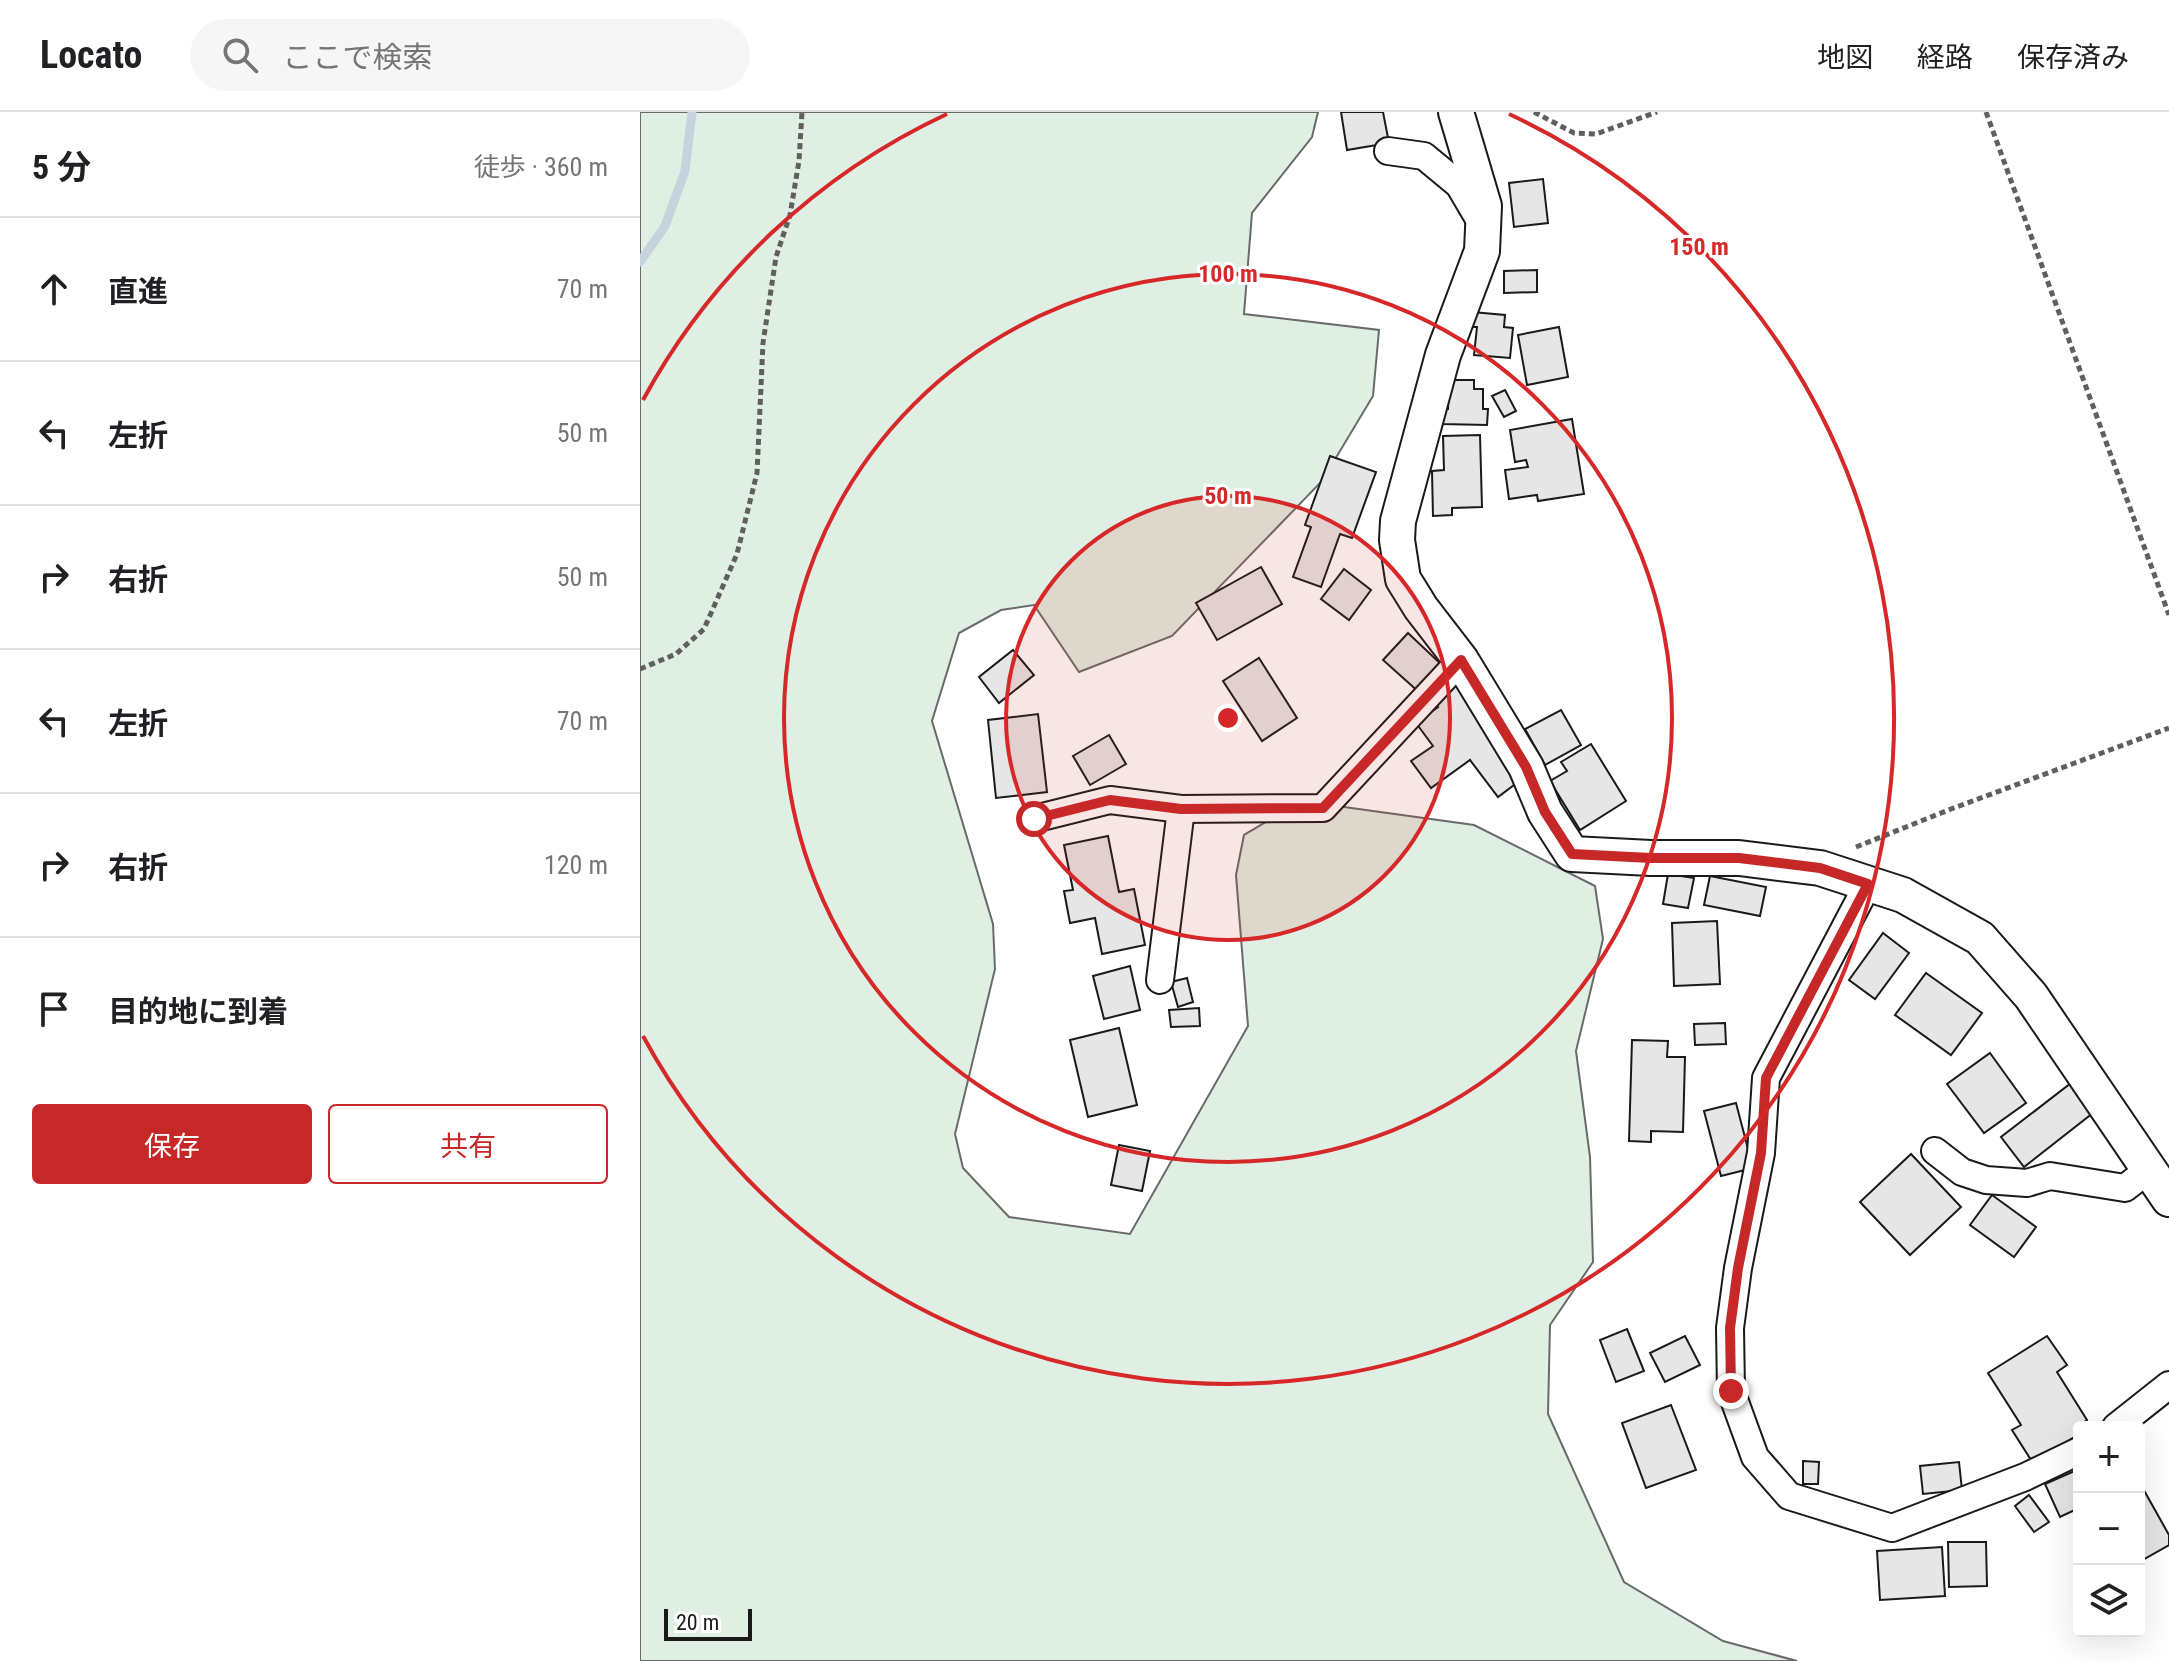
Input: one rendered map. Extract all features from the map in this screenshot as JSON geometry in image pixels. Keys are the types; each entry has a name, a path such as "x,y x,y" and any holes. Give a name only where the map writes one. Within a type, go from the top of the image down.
{"street":[{"path":"1456,112 1484,206 1482,251 1443,355 1398,521 1397,540 1403,579 1461,660 1526,767 1545,812 1572,854 1739,858 1820,868 1903,895 1980,938 2031,996 2169,1199"},
{"path":"1388,151 1424,156 1459,185 1483,225"},
{"path":"1034,819 1110,800 1181,809 1323,808 1461,660"},
{"path":"1160,980 1181,809"},
{"path":"1868,884 1766,1078 1761,1153 1738,1268 1730,1328 1731,1391 1755,1457 1789,1496 1892,1528 2025,1477 2073,1454"},
{"path":"1935,1151 1962,1172 1986,1180 2027,1183 2050,1176 2125,1188 2148,1170"},
{"path":"2124,1421 2169,1385"}],"path":[{"path":"640,669 676,654 704,629 737,554 757,473 763,343 776,257 792,202 799,161 802,112"},
{"path":"1534,112 1574,133 1596,134 1657,112"},
{"path":"1986,112 2169,615"},
{"path":"1820,868 1853,849 1951,809 2169,728"}],"green space":[{"path":"640,112 1318,112 1312,137 1252,213 1244,314 1379,330 1373,396 1322,481 1172,636 1079,672 1034,605 1001,610 959,633 932,721 993,924 995,969 955,1134 963,1168 1009,1217 1130,1234 1248,1026 1236,875 1244,835 1301,801 1474,825 1595,886 1603,939 1576,1051 1590,1157 1593,1262 1550,1325 1548,1414 1624,1582 1723,1641 1797,1661 640,1661"}],"building":[{"path":"1341,112 1383,112 1389,143 1347,150"},
{"path":"1543,179 1548,223 1514,227 1509,183"},
{"path":"1537,270 1537,292 1504,293 1504,271"},
{"path":"1472,312 1505,315 1504,327 1513,328 1510,358 1474,355 1477,327 1470,327"},
{"path":"1559,327 1568,377 1527,385 1518,335"},
{"path":"1449,380 1474,380 1474,389 1483,389 1483,409 1488,409 1487,425 1441,424 1442,409 1448,409"},
{"path":"1505,390 1516,411 1504,417 1492,396"},
{"path":"1572,419 1584,494 1538,501 1537,495 1509,499 1505,470 1528,467 1526,460 1515,462 1510,430"},
{"path":"1480,435 1482,507 1452,508 1452,515 1433,516 1432,471 1444,470 1443,436"},
{"path":"1330,456 1376,472 1352,538 1340,534 1321,587 1293,577 1311,527 1305,525"},
{"path":"1261,567 1282,604 1217,640 1196,603"},
{"path":"1344,569 1371,590 1349,620 1321,599"},
{"path":"1408,633 1444,667 1420,693 1383,660"},
{"path":"1013,650 1034,675 999,703 979,677"},
{"path":"1259,658 1297,718 1262,741 1223,681"},
{"path":"1461,682 1522,779 1498,797 1470,760 1431,788 1411,761 1433,746 1416,723 1438,707 1434,702"},
{"path":"1561,710 1581,745 1545,765 1525,729"},
{"path":"1038,714 1047,792 996,798 988,720"},
{"path":"1109,735 1126,764 1090,785 1073,756"},
{"path":"1591,744 1626,801 1580,830 1550,781 1567,771 1561,762"},
{"path":"1108,836 1119,892 1134,889 1145,945 1102,954 1095,918 1070,923 1064,891 1073,890 1064,845"},
{"path":"1668,874 1694,878 1688,908 1663,904"},
{"path":"1710,876 1766,887 1760,916 1704,905"},
{"path":"1717,921 1720,984 1674,986 1672,923"},
{"path":"1883,933 1909,953 1875,999 1849,980"},
{"path":"1130,966 1140,1010 1104,1019 1093,976"},
{"path":"1926,973 1982,1013 1951,1055 1895,1015"},
{"path":"1187,978 1193,1002 1178,1007 1171,982"},
{"path":"1199,1008 1200,1026 1171,1027 1169,1010"},
{"path":"1725,1023 1726,1044 1695,1045 1694,1024"},
{"path":"1119,1028 1137,1105 1088,1117 1070,1040"},
{"path":"1632,1040 1668,1041 1667,1057 1685,1057 1683,1132 1651,1131 1651,1142 1629,1141"},
{"path":"1990,1053 2026,1103 1984,1133 1947,1084"},
{"path":"2075,1080 2098,1109 2024,1167 2001,1137"},
{"path":"1736,1103 1753,1168 1721,1176 1704,1111"},
{"path":"1119,1145 1150,1151 1142,1191 1111,1185"},
{"path":"1911,1154 1961,1207 1910,1255 1860,1202"},
{"path":"1992,1195 2036,1227 2014,1257 1970,1225"},
{"path":"1627,1329 1644,1371 1616,1382 1600,1340"},
{"path":"1685,1336 1700,1365 1665,1382 1650,1353"},
{"path":"2047,1336 2067,1365 2057,1372 2087,1420 2073,1421 2073,1438 2033,1463 2012,1430 2021,1425 1988,1373"},
{"path":"1671,1405 1696,1470 1646,1488 1622,1423"},
{"path":"1803,1461 1819,1462 1818,1484 1803,1484"},
{"path":"1959,1462 1962,1490 1923,1494 1920,1466"},
{"path":"2073,1472 2073,1511 2060,1517 2045,1484"},
{"path":"2145,1492 2169,1535 2169,1545 2145,1559"},
{"path":"2029,1495 2049,1522 2034,1532 2015,1506"},
{"path":"1948,1542 1986,1542 1987,1586 1949,1587"},
{"path":"1942,1547 1945,1596 1880,1600 1877,1551"}],"waterway":[{"path":"640,262 665,226 685,171 692,112"}],"route":[{"path":"1034,819 1110,800 1181,809 1323,808 1461,660 1526,767 1545,812 1572,854 1739,858 1820,868 1868,884 1766,1078 1761,1153 1738,1268 1730,1328 1731,1391"}]}
